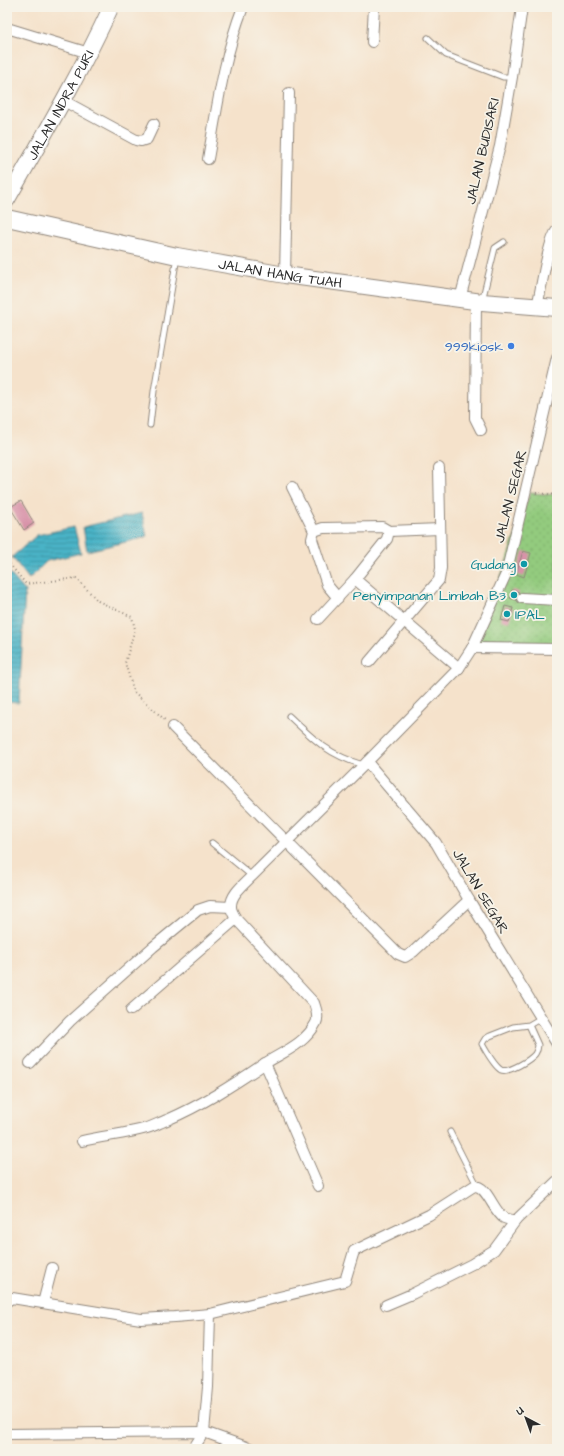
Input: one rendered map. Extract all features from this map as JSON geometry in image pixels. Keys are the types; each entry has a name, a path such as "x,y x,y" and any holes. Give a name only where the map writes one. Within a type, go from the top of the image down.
{"main road":[{"name":"JALAN HANG TUAH","path":"7,218 177,256 285,275 473,300 557,308"}],"street":[{"name":"JALAN INDRA PURI","path":"7,200 90,53 111,7"},
{"path":"208,159 222,79 243,7"},
{"path":"372,42 374,7"},
{"name":"JALAN BUDISARI","path":"481,430 475,418 473,300 512,77 522,7"},
{"path":"7,28 90,53"},
{"path":"285,275 289,93"},
{"path":"64,101 136,140 141,141 147,139 154,124"},
{"path":"537,307 550,247 554,234 557,230"},
{"name":"JALAN SEGAR","path":"557,358 506,574 472,648 459,668 365,764 436,843 557,1044"},
{"path":"369,662 439,580 441,568 439,468"},
{"path":"292,487 314,531 312,539 327,585 338,598"},
{"path":"314,531 323,528 382,528 389,531 440,529"},
{"path":"318,619 355,580 387,539 389,531"},
{"path":"355,580 459,668"},
{"path":"522,598 557,600"},
{"path":"472,648 557,650"},
{"path":"173,727 398,954 405,957 413,952 469,900"},
{"path":"82,1141 148,1128 212,1098 247,1077 265,1063 297,1045 311,1031 317,1021 317,1012 314,1003 236,919 231,907 234,896 252,876 365,764"},
{"path":"30,1063 70,1021 153,947 198,910 210,906 231,907"},
{"path":"131,1010 236,919"},
{"path":"265,1063 318,1186"},
{"path":"386,1305 412,1294 472,1264 494,1250 516,1220 557,1180"},
{"path":"7,1301 12,1298 141,1319 210,1314 345,1281 354,1251 428,1215 471,1187 477,1186 482,1189 501,1216 509,1220 516,1220"},
{"path":"43,1303 52,1268"},
{"path":"193,1449 204,1432 208,1387 210,1314"},
{"path":"7,1434 204,1432 252,1449"}],"lane":[{"path":"428,38 446,56 503,77 512,77"},
{"path":"473,300 496,248 504,242"},
{"path":"150,425 154,391 177,256"},
{"path":"289,716 327,750 345,760 365,764"},
{"path":"212,843 252,876"},
{"path":"529,1025 538,1045 535,1054 528,1060 511,1069 500,1069 488,1055 482,1044 483,1042 490,1036 513,1027 529,1025 541,1018"},
{"path":"450,1132 477,1186"}],"path":[{"path":"530,493 557,495"},
{"path":"7,561 26,584 76,578 98,601 132,617 135,629 125,663 134,692 173,727"}],"green space":[{"path":"530,493 557,495 557,646 477,645"}],"water":[{"path":"142,513 147,537 87,551 83,527"},
{"path":"74,527 81,553 47,561 29,579 12,557 37,535"},
{"path":"7,570 25,591 19,703 7,702"}],"building":[{"path":"21,501 34,523 24,530 10,507"},
{"name":"Gudang","path":"523,551 531,553 524,577 516,574"},
{"name":"Penyimpanan Limbah B3","path":"512,590 519,592 517,600 510,598"},
{"name":"IPAL","path":"505,606 513,608 509,622 501,620"}],"place":[{"name":"999kiosk","path":"511,346"},
{"name":"Gudang","path":"524,564"},
{"name":"Penyimpanan Limbah B3","path":"514,595"},
{"name":"IPAL","path":"507,614"}]}
